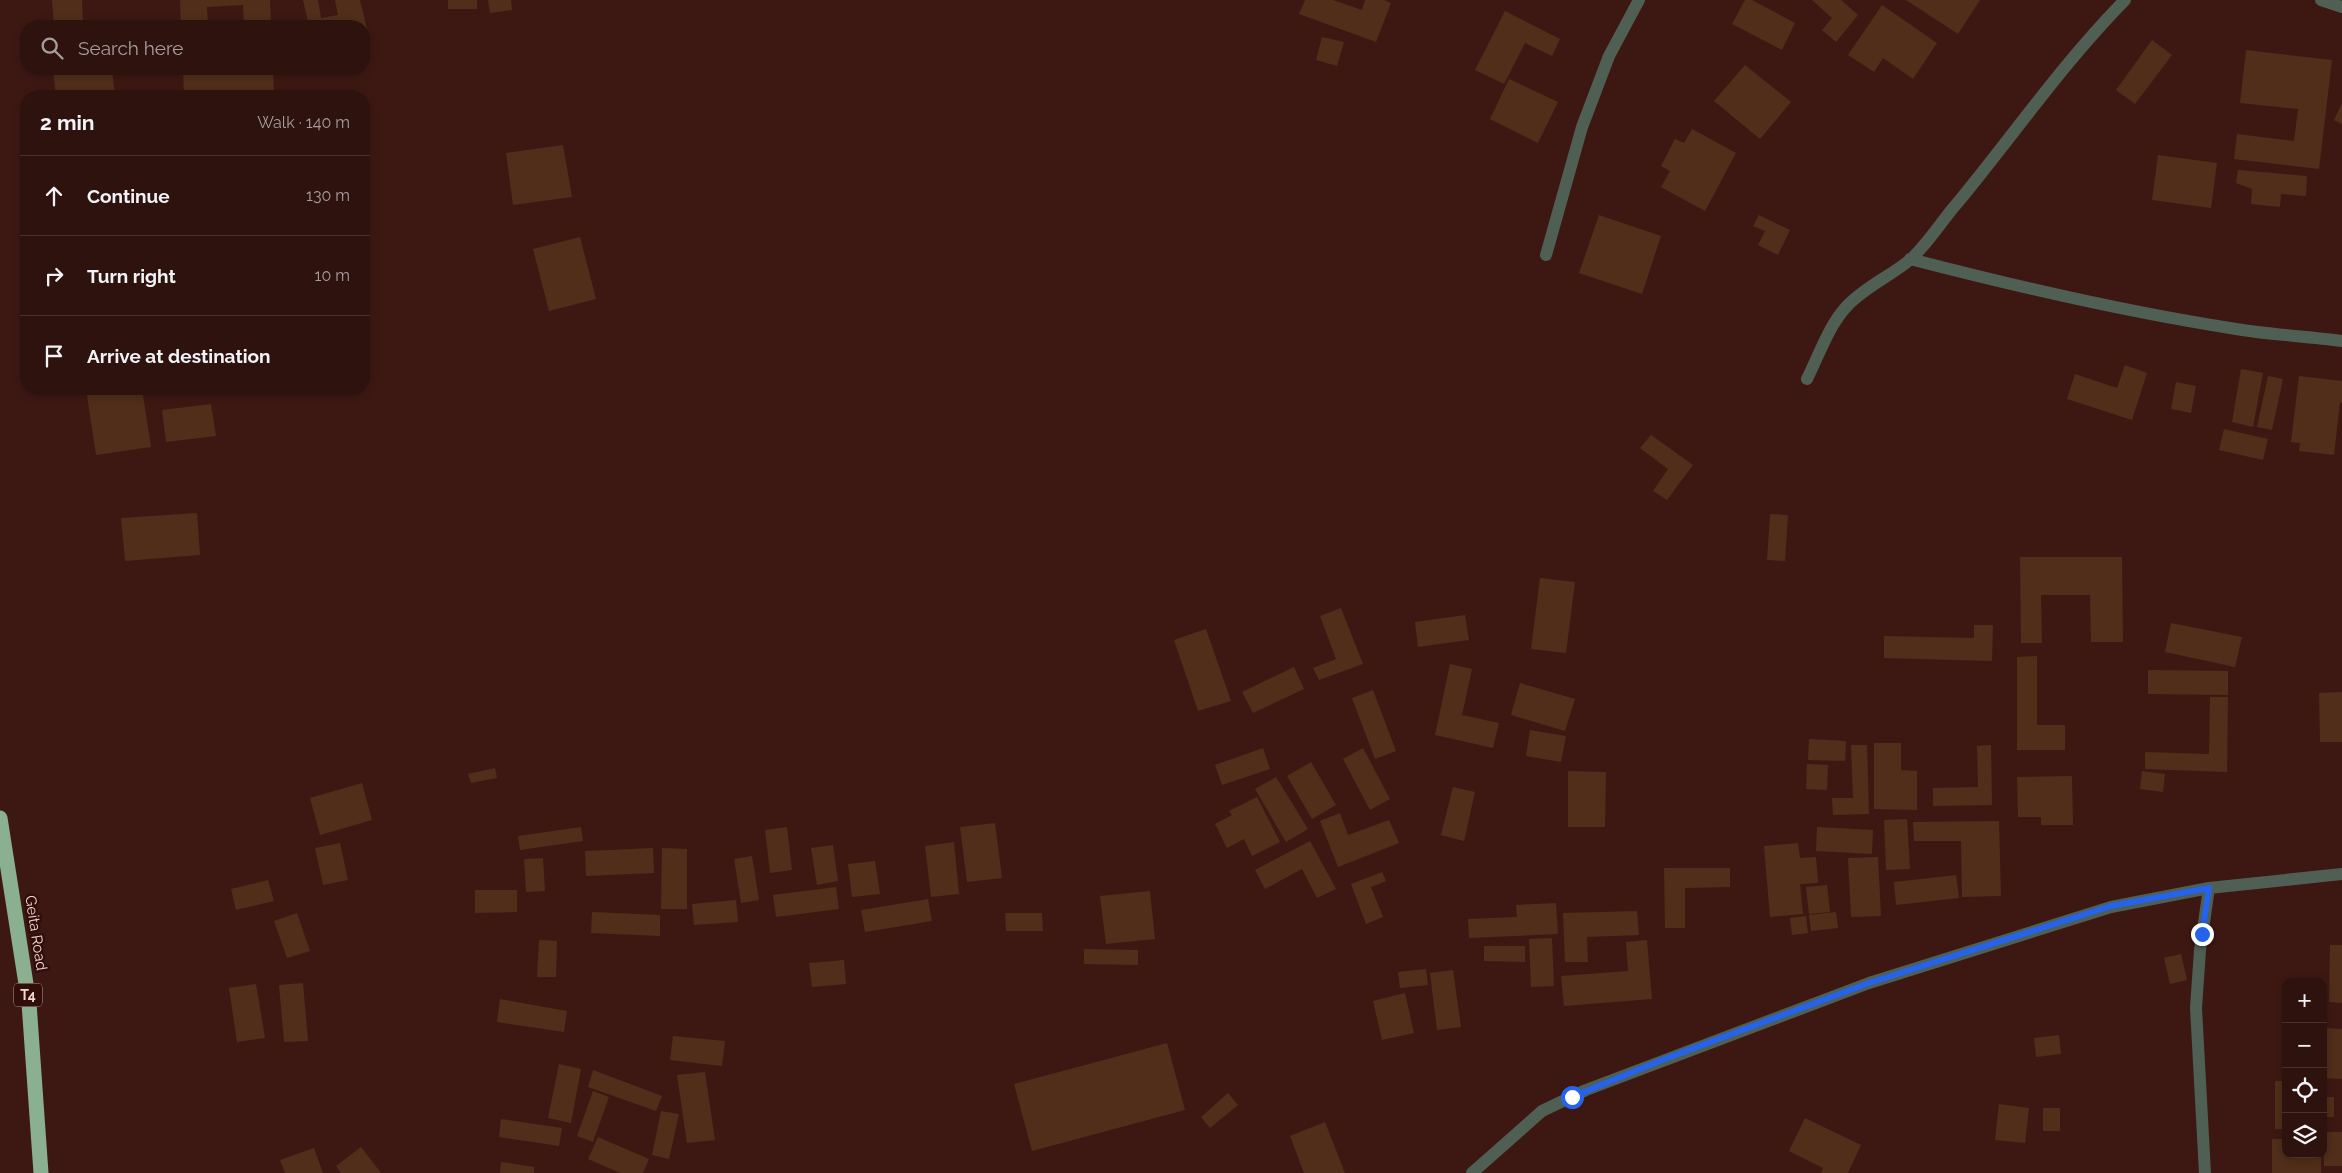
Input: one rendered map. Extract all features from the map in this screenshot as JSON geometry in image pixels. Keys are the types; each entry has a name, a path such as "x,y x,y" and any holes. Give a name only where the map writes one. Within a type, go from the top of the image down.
{"highway":[{"name":"Geita Road","path":"0,818 29,1003 41,1173"}],"street":[{"path":"1546,255 1582,127 1609,56 1639,0"},
{"path":"1807,379 1836,322 1846,307 1877,280 1910,259 1984,171 2046,88 2091,35 2125,0"},
{"path":"2322,0 2342,7"},
{"path":"1910,259 2107,306 2238,330 2342,340"},
{"path":"1472,1173 1542,1111 1586,1090 1662,1060 1869,983 2111,906 2209,888 2342,874"},
{"path":"2205,1173 2196,1008 2200,950 2209,888"}],"building":[{"path":"52,0 82,0 83,20 54,20"},
{"path":"180,0 270,0 271,20 244,20 243,5 207,7 208,20 181,20"},
{"path":"303,0 318,0 321,18 338,15 335,0 360,0 365,20 308,20"},
{"path":"448,0 477,0 477,9 448,9"},
{"path":"488,0 511,0 512,10 490,13"},
{"path":"1305,0 1333,0 1362,10 1365,0 1384,0 1391,3 1376,42 1299,14"},
{"path":"1745,0 1752,0 1795,23 1782,50 1732,24"},
{"path":"1812,0 1841,0 1858,15 1836,42 1822,30 1832,18"},
{"path":"1906,0 1980,0 1958,34"},
{"path":"1882,5 1937,43 1913,79 1883,58 1874,72 1848,55"},
{"path":"1505,11 1560,39 1552,56 1525,43 1504,84 1475,70"},
{"path":"1322,37 1344,42 1337,66 1316,60"},
{"path":"2152,40 2172,55 2135,104 2116,90"},
{"path":"2246,50 2332,60 2319,169 2234,159 2237,134 2294,141 2298,109 2240,103"},
{"path":"1745,65 1791,102 1760,139 1714,101"},
{"path":"54,75 113,75 114,90 55,90"},
{"path":"183,75 273,75 274,90 184,90"},
{"path":"1509,79 1558,102 1538,143 1490,119"},
{"path":"2342,103 2342,124 2334,120"},
{"path":"1692,129 1736,153 1705,211 1661,187 1670,171 1661,166 1675,139 1684,143"},
{"path":"563,145 572,197 513,205 506,153"},
{"path":"2158,155 2217,163 2211,208 2152,200"},
{"path":"2238,170 2307,176 2306,196 2281,194 2280,207 2251,204 2252,189 2236,183"},
{"path":"1599,215 1661,236 1642,294 1579,273"},
{"path":"1759,215 1790,230 1778,255 1758,245 1765,231 1753,226"},
{"path":"580,237 596,299 549,311 533,249"},
{"path":"2125,365 2147,373 2132,420 2067,399 2075,374 2117,388"},
{"path":"2241,369 2263,373 2253,427 2232,422"},
{"path":"2268,376 2283,379 2272,430 2257,427"},
{"path":"2299,376 2342,381 2342,403 2340,402 2334,455 2299,451 2300,443 2291,442"},
{"path":"2176,382 2196,386 2191,413 2171,409"},
{"path":"87,395 143,395 151,447 96,455"},
{"path":"211,404 216,436 166,442 162,410"},
{"path":"2224,429 2268,439 2263,460 2219,450"},
{"path":"1651,435 1693,465 1667,500 1653,491 1668,469 1640,448"},
{"path":"197,513 200,555 125,561 121,518"},
{"path":"1770,514 1788,515 1785,561 1767,560"},
{"path":"2020,557 2122,557 2123,642 2091,642 2090,595 2041,595 2042,643 2021,643"},
{"path":"1540,578 1575,582 1566,653 1531,649"},
{"path":"1341,608 1363,664 1319,680 1313,668 1336,659 1320,616"},
{"path":"1465,615 1469,640 1418,647 1415,622"},
{"path":"2171,623 2242,637 2235,667 2165,652"},
{"path":"1974,625 1993,625 1992,661 1884,658 1884,636 1974,638"},
{"path":"1206,629 1231,701 1198,711 1174,640"},
{"path":"2037,656 2037,725 2065,725 2065,750 2017,750 2017,657"},
{"path":"1450,664 1472,669 1462,715 1499,723 1493,748 1435,735"},
{"path":"1294,667 1304,689 1253,713 1242,692"},
{"path":"2148,670 2228,671 2228,695 2148,694"},
{"path":"1520,683 1575,699 1565,731 1511,715"},
{"path":"1373,690 1396,751 1375,759 1352,698"},
{"path":"2342,692 2342,742 2320,742 2319,693"},
{"path":"2210,697 2228,697 2227,772 2145,769 2145,752 2209,754"},
{"path":"1530,730 1566,736 1561,762 1526,756"},
{"path":"1809,739 1846,741 1845,761 1808,760"},
{"path":"1874,743 1901,743 1901,770 1917,771 1917,810 1874,809"},
{"path":"1851,745 1867,745 1869,814 1833,815 1832,798 1853,798"},
{"path":"1991,745 1992,805 1933,806 1933,788 1978,787 1977,746"},
{"path":"1263,748 1270,769 1222,785 1215,765"},
{"path":"1363,748 1390,799 1370,810 1343,759"},
{"path":"1311,762 1336,805 1312,819 1287,776"},
{"path":"1807,764 1828,765 1827,790 1806,789"},
{"path":"495,768 497,778 471,783 468,774"},
{"path":"1568,771 1606,772 1605,827 1568,827"},
{"path":"2142,771 2165,774 2163,792 2140,789"},
{"path":"2072,776 2073,825 2041,825 2041,817 2018,817 2017,777"},
{"path":"1276,777 1308,829 1286,842 1255,789"},
{"path":"362,783 372,820 320,835 310,798"},
{"path":"1453,787 1475,792 1464,841 1441,835"},
{"path":"1257,797 1280,842 1252,856 1244,839 1227,848 1215,824 1232,815 1229,811"},
{"path":"1340,813 1348,835 1389,820 1399,843 1338,867 1320,821"},
{"path":"1907,819 1910,869 1886,870 1884,820"},
{"path":"1999,821 2001,896 1962,897 1961,841 1914,841 1913,822"},
{"path":"995,823 1002,878 967,882 960,827"},
{"path":"581,827 583,841 520,850 518,836"},
{"path":"787,827 792,870 770,873 765,830"},
{"path":"1817,827 1873,830 1872,854 1816,851"},
{"path":"1310,841 1336,889 1317,898 1302,869 1265,889 1255,870"},
{"path":"954,842 959,894 931,897 925,846"},
{"path":"340,843 348,880 323,885 315,848"},
{"path":"1798,843 1800,858 1816,857 1818,883 1800,884 1803,914 1770,917 1764,846"},
{"path":"833,845 838,881 817,885 811,848"},
{"path":"653,848 654,873 586,876 585,851"},
{"path":"662,848 687,849 687,909 661,909"},
{"path":"752,856 759,900 741,903 734,859"},
{"path":"1878,857 1881,916 1851,917 1848,858"},
{"path":"543,858 545,891 526,892 524,859"},
{"path":"875,861 880,894 852,897 848,864"},
{"path":"1664,868 1730,868 1730,887 1685,888 1685,928 1665,928"},
{"path":"1382,872 1386,881 1371,887 1383,917 1366,924 1351,884"},
{"path":"1956,875 1959,898 1896,905 1894,882"},
{"path":"268,880 274,901 236,910 231,889"},
{"path":"1827,885 1830,912 1809,914 1806,887"},
{"path":"836,887 839,909 776,917 773,895"},
{"path":"475,890 517,890 517,912 475,913"},
{"path":"1150,891 1155,939 1106,944 1100,896"},
{"path":"928,899 932,921 865,932 861,910"},
{"path":"736,900 738,922 694,925 692,904"},
{"path":"1556,903 1558,934 1469,938 1468,919 1517,917 1516,905"},
{"path":"1637,911 1639,935 1587,937 1588,962 1565,962 1563,913"},
{"path":"592,912 660,915 660,936 591,933"},
{"path":"1836,912 1838,928 1811,931 1809,915"},
{"path":"297,913 310,951 287,958 274,921"},
{"path":"1005,913 1042,913 1043,931 1006,931"},
{"path":"1806,916 1808,933 1792,935 1790,918"},
{"path":"1552,938 1554,986 1531,987 1529,939"},
{"path":"539,940 557,941 556,977 537,977"},
{"path":"1647,940 1652,999 1564,1006 1561,976 1628,971 1626,942"},
{"path":"2330,945 2342,945 2342,1003 2329,1002"},
{"path":"1484,946 1525,946 1525,962 1484,961"},
{"path":"1084,949 1138,950 1138,965 1084,964"},
{"path":"2181,954 2187,980 2170,984 2164,958"},
{"path":"844,960 846,984 812,987 809,963"},
{"path":"1426,969 1428,985 1400,988 1398,972"},
{"path":"1453,970 1461,1027 1437,1030 1430,973"},
{"path":"303,983 308,1041 284,1042 279,985"},
{"path":"256,984 265,1038 237,1042 229,988"},
{"path":"1405,993 1414,1033 1382,1040 1373,1001"},
{"path":"500,999 567,1011 564,1032 497,1022"},
{"path":"2327,1028 2342,1029 2342,1079 2327,1078"},
{"path":"2059,1035 2061,1054 2036,1057 2034,1038"},
{"path":"673,1036 725,1041 722,1066 670,1060"},
{"path":"1167,1043 1185,1110 1032,1151 1014,1084"},
{"path":"559,1064 581,1069 571,1123 548,1118"},
{"path":"593,1070 662,1096 656,1111 588,1087"},
{"path":"705,1072 715,1140 687,1143 677,1075"},
{"path":"2275,1081 2282,1081 2282,1129 2275,1129"},
{"path":"593,1091 609,1097 593,1142 577,1136"},
{"path":"1228,1093 1238,1105 1210,1128 1201,1117"},
{"path":"2327,1097 2334,1097 2334,1117 2327,1117"},
{"path":"1999,1104 2029,1108 2025,1143 1995,1140"},
{"path":"2043,1108 2060,1108 2060,1131 2043,1131"},
{"path":"661,1111 679,1114 669,1159 652,1155"},
{"path":"1805,1118 1861,1145 1848,1173 1821,1173 1823,1168 1789,1151"},
{"path":"501,1119 562,1128 559,1146 499,1137"},
{"path":"1325,1122 1345,1173 1304,1173 1290,1136"},
{"path":"2327,1132 2342,1132 2342,1166 2324,1166 2324,1158 2327,1158"},
{"path":"598,1137 649,1159 643,1173 620,1173 588,1159"},
{"path":"2272,1139 2282,1139 2282,1158 2321,1158 2321,1173 2272,1173"},
{"path":"361,1147 381,1173 341,1173 336,1166"},
{"path":"314,1148 323,1173 285,1173 280,1160"},
{"path":"501,1162 534,1167 534,1173 500,1173"}],"route":[{"path":"1572,1097 1662,1060 1869,983 2111,906 2209,888 2202,934"}]}
